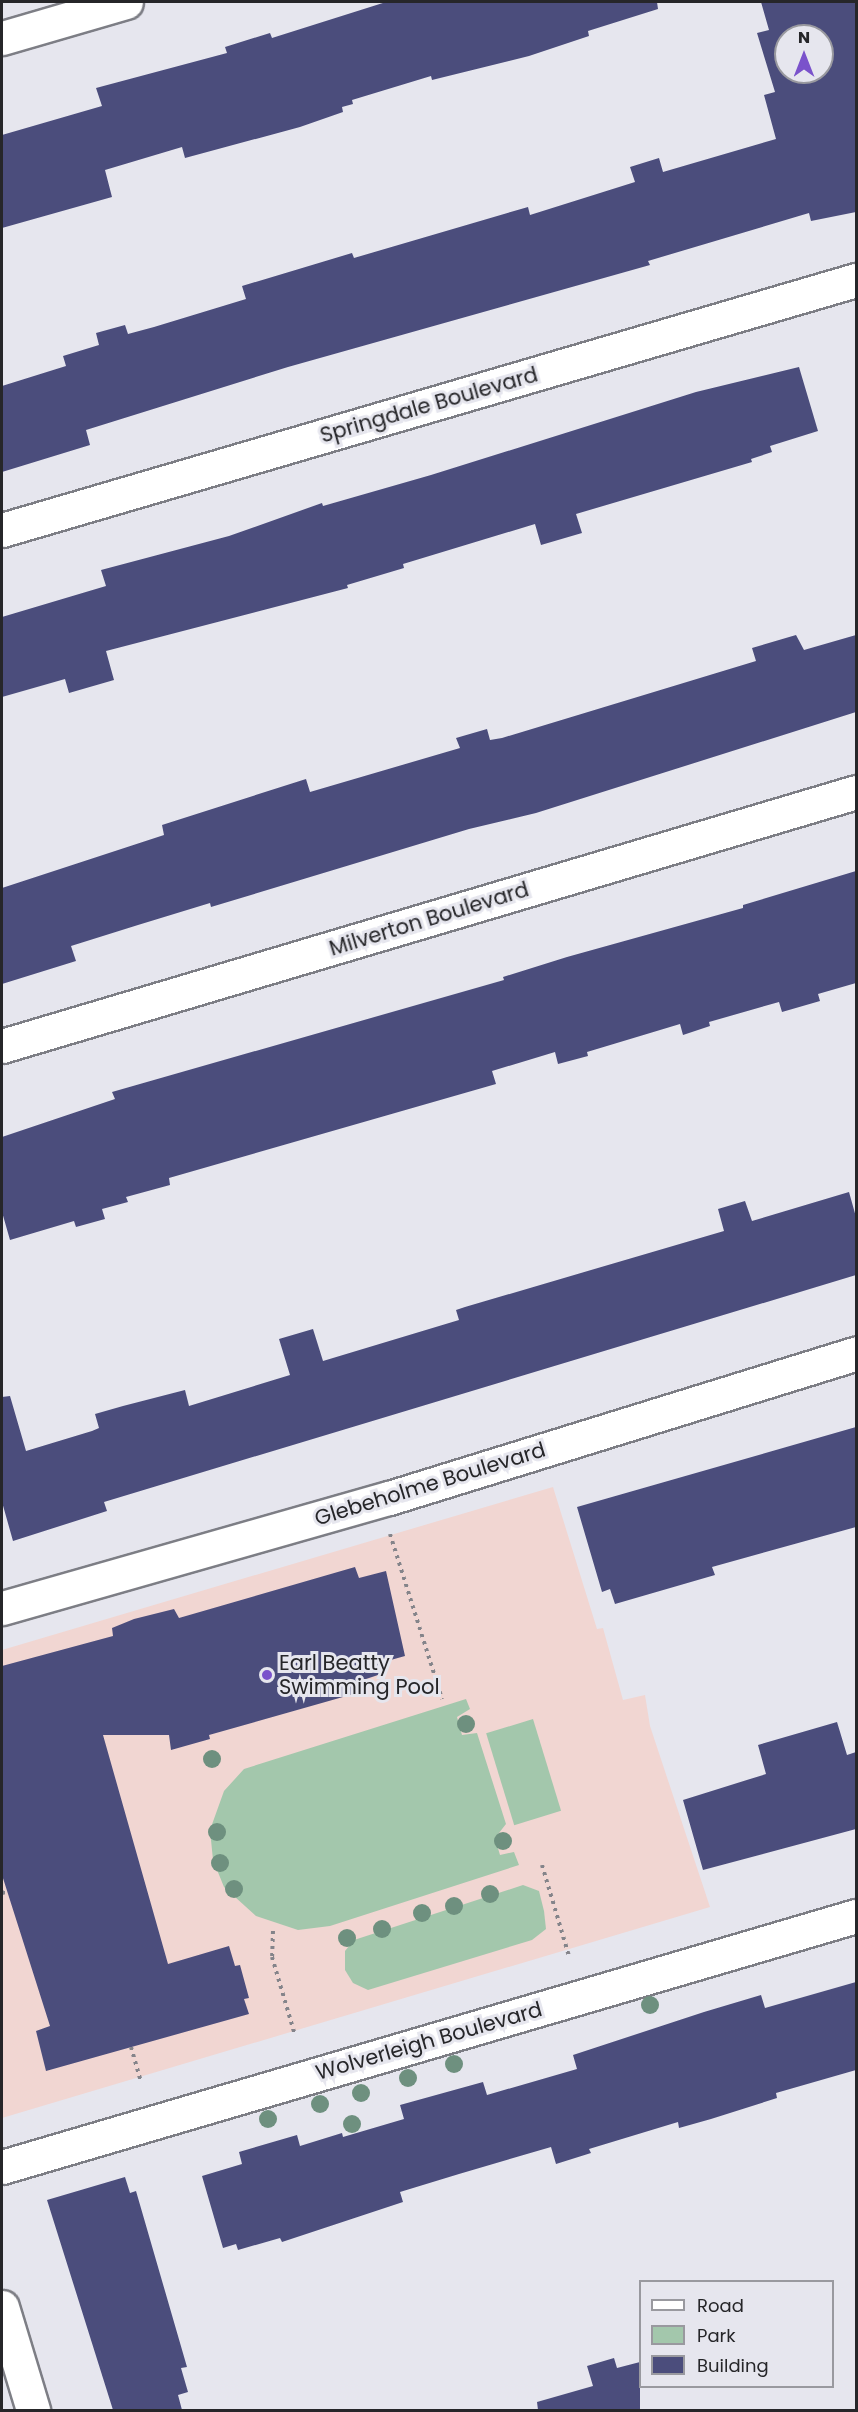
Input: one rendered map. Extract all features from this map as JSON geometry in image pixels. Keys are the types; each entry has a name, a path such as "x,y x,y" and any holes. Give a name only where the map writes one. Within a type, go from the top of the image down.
{"street":[{"path":"2,38 126,2"},
{"name":"Springdale Boulevard","path":"2,530 856,280"},
{"name":"Milverton Boulevard","path":"2,1046 856,792"},
{"name":"Glebeholme Boulevard","path":"2,1608 389,1498 856,1353"},
{"name":"Wolverleigh Boulevard","path":"2,2167 856,1916"},
{"path":"2,2307 33,2410"}],"path":[{"path":"389,1530 442,1699"},
{"path":"542,1865 569,1956"},
{"path":"273,1931 272,1957 295,2035"},
{"path":"131,2047 141,2081"}],"shaded area":[{"path":"553,1487 597,1629 603,1628 623,1700 645,1695 650,1726 710,1907 2,2118 2,1650"}],"green space":[{"path":"466,1699 470,1709 457,1717 462,1735 477,1733 506,1824 495,1838 500,1855 514,1852 519,1865 330,1926 298,1930 256,1916 224,1887 213,1860 210,1830 224,1791 244,1769"},
{"path":"533,1719 561,1811 514,1825 486,1733"},
{"path":"523,1885 539,1891 544,1911 546,1929 532,1940 368,1990 353,1983 345,1970 345,1951 354,1940"}],"building":[{"path":"386,2 657,2 658,9 588,31 589,36 529,56 432,80 431,76 352,100 353,104 342,107 343,112 300,127 185,158 182,147 105,170 112,197 2,228 2,135 102,106 96,88 227,53 225,47 270,33 272,38"},
{"path":"761,2 856,2 856,212 811,221 809,213 648,261 650,265 288,367 86,430 90,445 2,472 2,386 66,366 63,356 99,345 96,333 125,325 128,334 246,299 242,286 352,253 354,258 528,207 530,215 635,182 630,167 659,158 663,172 776,139 764,95 775,92 757,33 769,30"},
{"path":"799,367 818,431 770,446 772,452 751,459 752,462 576,514 582,533 541,545 535,524 403,564 404,568 347,585 348,588 106,651 114,680 69,693 65,679 2,697 2,617 106,586 101,570 229,536 322,503 323,506 431,475 696,392"},
{"path":"796,635 804,650 856,635 856,712 536,813 469,829 211,907 210,903 71,946 76,961 2,984 2,888 164,835 162,825 306,779 310,792 460,748 456,738 487,729 490,740 502,738 756,661 752,648"},
{"path":"856,871 856,983 818,994 820,1001 782,1012 779,1002 709,1022 710,1026 683,1035 680,1024 587,1052 588,1056 558,1064 555,1052 492,1071 496,1084 169,1178 170,1185 126,1197 128,1202 102,1209 105,1219 76,1227 74,1221 10,1240 2,1212 2,1137 115,1099 112,1092 504,980 503,977 567,957 743,908 743,905"},
{"path":"849,1192 856,1217 856,1275 104,1502 107,1511 13,1541 2,1502 2,1397 10,1396 26,1451 99,1428 95,1414 185,1390 189,1406 290,1375 279,1339 313,1329 323,1361 459,1320 456,1310 465,1307 724,1231 718,1209 745,1201 752,1221"},
{"path":"856,1427 856,1527 712,1567 715,1575 615,1604 610,1589 602,1592 577,1507"},
{"path":"355,1567 359,1578 386,1571 405,1656 380,1663 384,1673 354,1683 357,1693 209,1735 210,1739 171,1750 169,1735 103,1735 168,1964 229,1946 235,1966 240,1965 249,1998 244,1999 249,2014 46,2071 36,2031 50,2026 2,1875 2,1666 113,1636 112,1628 134,1619 174,1609 179,1618"},
{"path":"837,1722 847,1755 856,1752 856,1829 703,1870 683,1800 766,1774 758,1745"},
{"path":"856,1982 856,2070 776,2093 777,2098 711,2119 679,2128 678,2122 589,2149 591,2153 556,2164 551,2147 459,2174 400,2192 403,2202 282,2242 280,2238 238,2250 236,2244 223,2248 202,2176 242,2164 239,2152 297,2135 300,2146 342,2133 343,2137 404,2119 400,2105 483,2082 487,2095 577,2069 573,2055 704,2012 761,1995 765,2008"},
{"path":"125,2177 130,2193 136,2191 187,2367 181,2368 188,2392 178,2395 182,2410 113,2410 47,2200"},
{"path":"614,2358 617,2368 639,2362 640,2410 538,2410 537,2402 593,2386 587,2366"}],"place":[{"name":"Earl Beatty Swimming Pool","path":"267,1675"}]}
